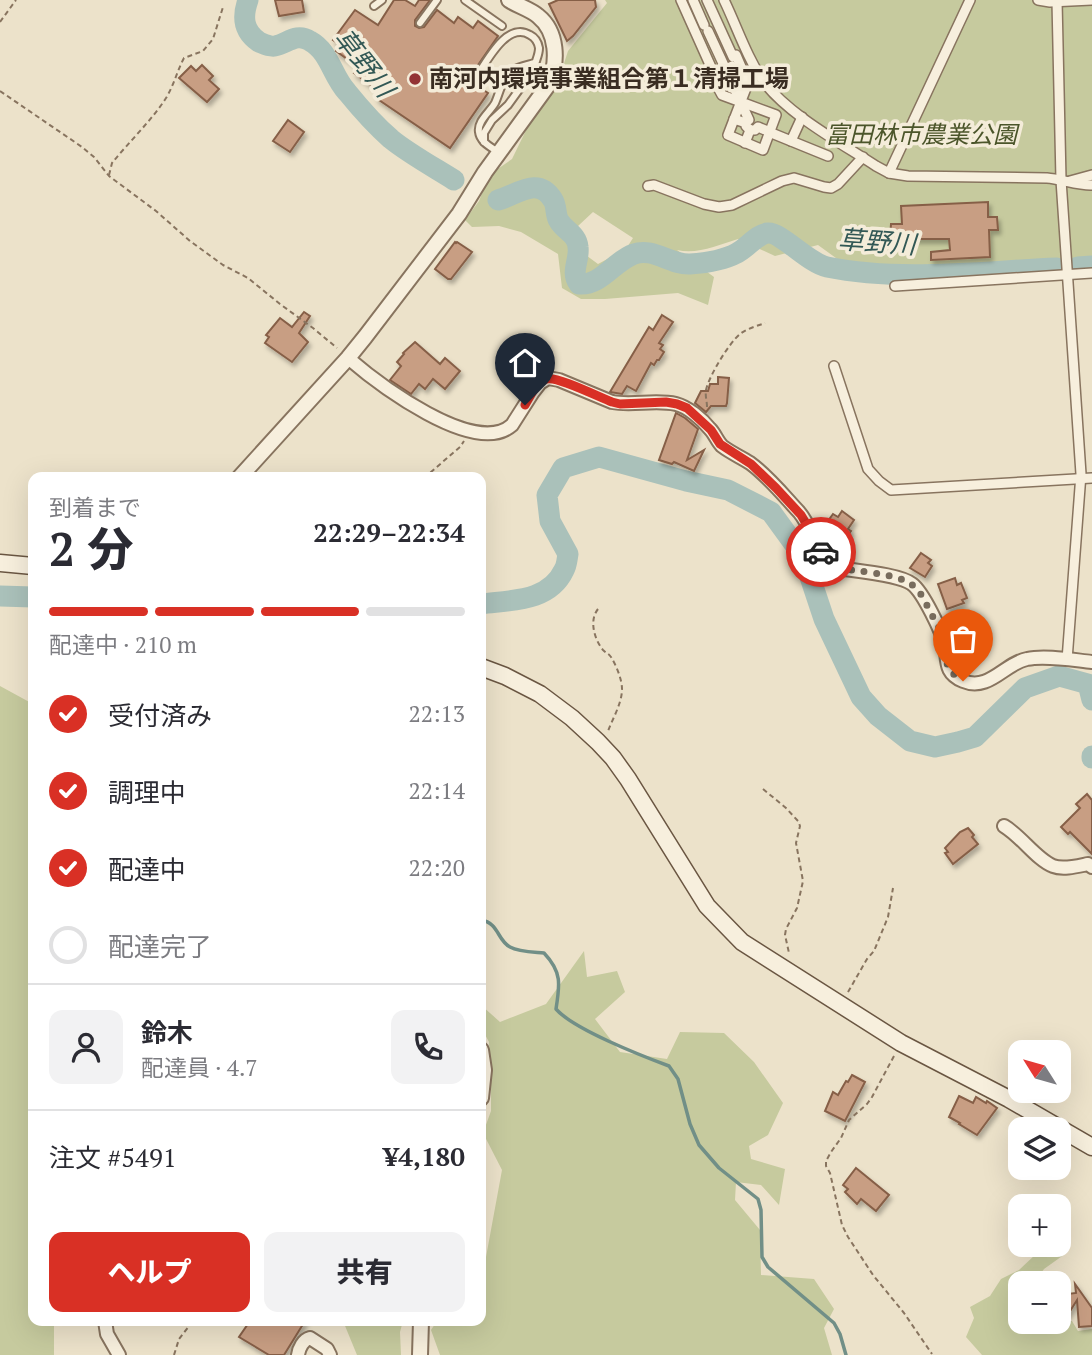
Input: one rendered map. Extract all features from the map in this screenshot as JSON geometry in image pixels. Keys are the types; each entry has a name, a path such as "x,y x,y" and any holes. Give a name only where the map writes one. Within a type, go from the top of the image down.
{"main road":[{"path":"0,563 28,566"},
{"path":"486,669 540,694 572,718 613,758 707,906 742,942 901,1043 1009,1099 1092,1147"}],"street":[{"path":"244,472 348,358 460,214 485,172 549,84 555,62 553,43 545,24 539,16 509,0"},
{"path":"724,0 756,69 777,96 802,117 889,173 908,176 1047,177 1092,185"},
{"path":"889,173 970,0"},
{"path":"1038,0 1092,0"},
{"path":"682,1 711,67 734,86 751,124"},
{"path":"686,11 694,3 707,1 733,57 734,86 751,124 828,156"},
{"path":"1057,1 1066,180 1067,275 1080,479 1067,660"},
{"path":"694,3 751,124 745,143"},
{"path":"701,44 712,12"},
{"path":"706,28 722,34"},
{"path":"711,67 708,69 734,86 776,115 763,150 727,135 734,86 736,55 733,57"},
{"path":"734,86 722,95 734,86 748,83 734,86"},
{"path":"791,141 802,117"},
{"path":"648,186 654,184 719,208 794,178 831,188 848,175 863,157"},
{"path":"1066,180 1092,175"},
{"path":"895,286 1092,273"},
{"path":"348,358 422,410 449,424 474,431 506,430 540,383 548,378 620,404 666,402 687,408 711,430 720,444 751,464 801,515 830,564 838,568 902,579 912,584 921,594 941,633 946,646 946,663 952,673 963,681 986,682 1027,659 1092,662"},
{"path":"834,366 868,469 891,491 1092,478"},
{"path":"1004,826 1016,833 1045,862 1055,867 1088,864 1092,867"},
{"path":"106,1326 107,1334 119,1355"},
{"path":"420,1355 421,1326"},
{"path":"298,1355 306,1339 310,1338 327,1349 330,1355"}],"lane":[{"path":"374,6 382,0"},
{"path":"420,23 437,0"},
{"path":"465,0 502,26"},
{"path":"473,82 503,39 519,32 535,38 539,46 534,69 508,105 488,126 484,133 484,142"},
{"path":"499,153 484,142 479,128 511,71 535,63"}],"path":[{"path":"0,22 16,0"},
{"path":"108,176 111,163 165,100 184,58 203,51 213,39 223,7"},
{"path":"0,91 94,157 108,176 156,211 190,242 223,265 248,278 348,358"},
{"path":"706,425 706,393 719,362 738,335 765,323"},
{"path":"431,472 460,447 465,439 466,429"},
{"path":"598,609 592,620 597,639 613,661 622,692 606,734 598,742"},
{"path":"763,789 786,808 800,826 796,843 803,881 797,908 786,929 791,961 786,970"},
{"path":"841,1005 874,951 888,917 893,888"},
{"path":"901,1043 872,1097 849,1120 831,1152 827,1166 842,1225 853,1245 932,1354"},
{"path":"174,1355 179,1339 189,1326"}],"green space":[{"name":"富田林市農業公園","path":"605,0 1092,0 1092,261 894,272 847,266 818,245 775,256 738,239 700,250 677,250 714,277 708,305 678,293 581,299 562,288 558,254 521,232 499,226 472,227 465,220 479,201 489,175 512,159 533,116 558,82 568,51 607,3","holes":["593,212 633,238 626,249 598,264 583,253 578,226"]},
{"path":"0,686 28,701 28,1326 54,1326 54,1355 0,1355"},
{"path":"584,951 587,977 617,971 625,992 595,1019 620,1052 667,1059 680,1032 724,1033 754,1062 783,1103 768,1135 749,1146 751,1159 785,1169 779,1205 761,1185 736,1182 735,1200 760,1230 761,1275 814,1279 834,1309 824,1328 832,1355 440,1355 431,1330 434,1326 486,1326 486,1257 502,1170 486,1139 491,1094 486,1009 500,1022 546,1004"},
{"path":"1033,1257 1061,1257 1043,1271 1017,1271"},
{"path":"1008,1276 1008,1334 1071,1334 1072,1321 1078,1331 1092,1329 1092,1355 982,1355 966,1337 974,1318 970,1307 990,1296 1001,1279"},
{"path":"345,1326 402,1326 401,1355 357,1355"}],"building":[{"path":"275,0 302,0 304,12 279,16"},
{"name":"南河内環境事業組合第１清掃工場","path":"394,0 405,0 415,6 419,0 430,0 415,20 415,26 419,28 424,27 437,10 454,23 458,17 473,28 478,21 498,36 467,81 471,87 477,86 488,93 450,148 376,98 380,92 354,73 358,67 336,51 340,45 333,40 355,10 378,25"},
{"path":"558,0 595,0 596,7 567,41 549,4"},
{"path":"202,65 213,76 209,80 219,89 207,102 179,78 191,66 196,71"},
{"path":"288,120 304,132 290,152 273,141"},
{"path":"988,202 988,217 997,217 998,230 989,230 990,257 931,260 931,252 950,250 949,239 890,239 891,224 902,224 901,206"},
{"path":"455,242 472,252 451,279 448,279 435,269"},
{"path":"304,312 310,316 299,333 308,342 292,362 265,343 269,337 266,335 280,318 292,327"},
{"path":"662,315 673,322 659,343 663,345 660,349 664,352 659,360 654,365 651,363 636,391 627,386 622,394 610,392 649,327 653,330"},
{"path":"415,342 440,364 445,358 460,371 445,389 433,379 425,389 419,384 411,394 390,380 401,366 397,362"},
{"path":"718,377 729,378 726,406 711,406 706,412 695,403 701,391 708,391 710,384 718,384"},
{"path":"676,413 698,429 687,460 704,450 694,471 674,462 672,464 659,460"},
{"path":"842,511 854,520 848,529 851,531 844,540 825,525 833,514 838,517"},
{"path":"921,553 931,560 928,563 932,566 925,577 910,568"},
{"path":"955,578 957,585 961,583 967,598 962,600 964,603 947,609 938,584"},
{"path":"1087,794 1092,800 1092,854 1070,832 1068,834 1061,827 1080,808 1076,804"},
{"path":"968,828 978,844 953,864 945,853 948,852 945,848 960,832"},
{"path":"852,1075 865,1082 845,1121 825,1111 833,1092 838,1095"},
{"path":"959,1096 973,1103 976,1097 997,1108 977,1135 949,1117"},
{"path":"856,1168 889,1195 876,1211 861,1199 857,1204 845,1192 848,1189 843,1185"},
{"path":"1075,1284 1092,1308 1092,1326 1079,1327 1077,1300 1071,1310 1071,1294 1076,1293"},
{"path":"247,1326 302,1326 284,1355 269,1355 239,1337"}],"waterway":[{"name":"草野川","path":"248,0 245,23 254,38 271,46 300,38 317,46 327,58 342,86 391,139 454,180"},
{"name":"草野川","path":"498,200 527,189 541,189 547,193 554,202 559,221 577,243 575,275 579,284 594,281 627,257 641,252 683,264 708,262 737,253 768,233 780,237 820,264 855,271 912,275 1057,268"},
{"name":"草野川","path":"1078,267 1092,266"},
{"path":"486,603 539,594 557,580 565,568 568,554 550,521 547,495 563,468 599,457 728,490 771,512 803,556 824,619 861,697 878,716 910,741 935,747 975,737 1025,688 1059,676 1088,684 1092,700"},
{"path":"0,596 28,597"},
{"path":"486,922 495,928 510,947 544,953 550,960 557,972 559,985 556,1009 565,1017 609,1041 669,1066 678,1079 690,1124 699,1145 719,1168 758,1199 761,1210 762,1257 768,1267 834,1323 846,1355"}],"way so far":[{"path":"821,552 830,564 838,568 902,579 912,584 921,594 941,633 946,646 946,663 952,673 963,681"}],"place":[{"name":"南河内環境事業組合第１清掃工場","path":"415,79"}],"route":[{"path":"525,405 540,383 548,378 620,404 666,402 687,408 711,430 720,444 751,464 776,488 801,515 821,552"}]}
